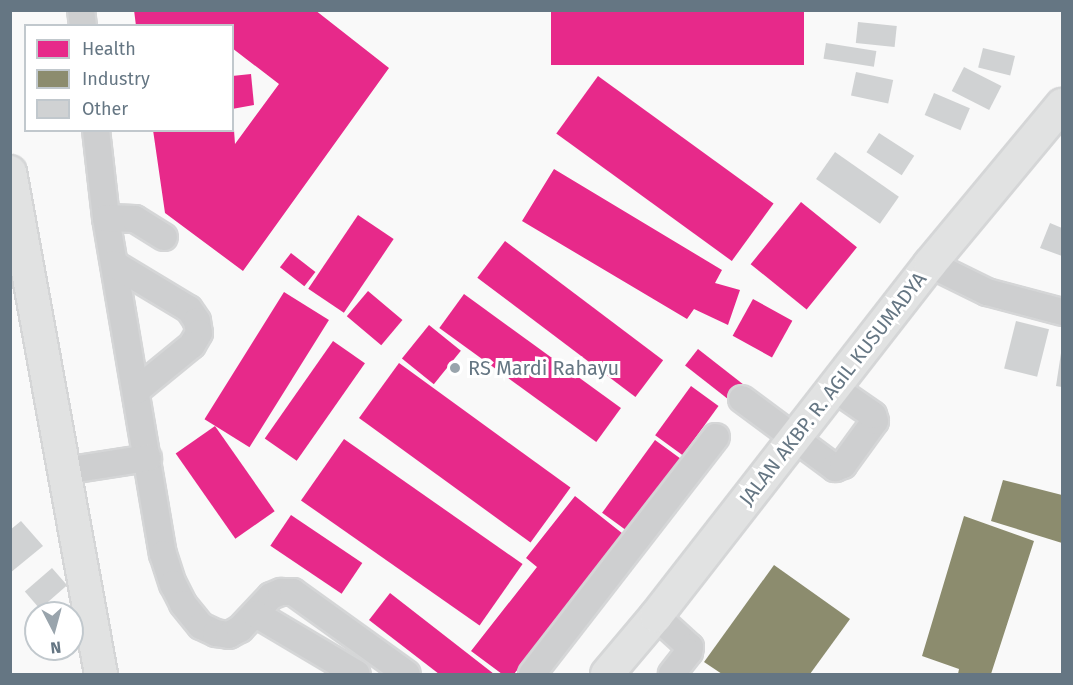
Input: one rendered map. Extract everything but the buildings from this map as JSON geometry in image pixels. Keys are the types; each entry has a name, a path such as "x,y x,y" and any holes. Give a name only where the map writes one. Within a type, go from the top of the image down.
{"main road":[{"name":"JALAN AKBP. R. AGIL KUSUMADYA","path":"607,675 656,616 930,264 1062,105"},
{"path":"10,172 100,674"}],"street":[{"path":"96,132 106,218 163,554 172,584 183,604 201,626 216,633 229,634 240,629 271,596 281,592 293,592 407,675"},
{"path":"106,218 135,219 164,237"},
{"path":"114,264 189,309 197,321 199,333 192,345 137,390"},
{"path":"930,264 987,292 1062,312"},
{"path":"742,399 835,468 843,465 875,422 873,415 834,388"},
{"path":"532,675 716,437"},
{"path":"64,471 148,458"},
{"path":"256,614 357,675"},
{"path":"656,616 690,647 689,652 672,675"}],"place":[{"name":"RS Mardi Rahayu","path":"455,368"}]}
